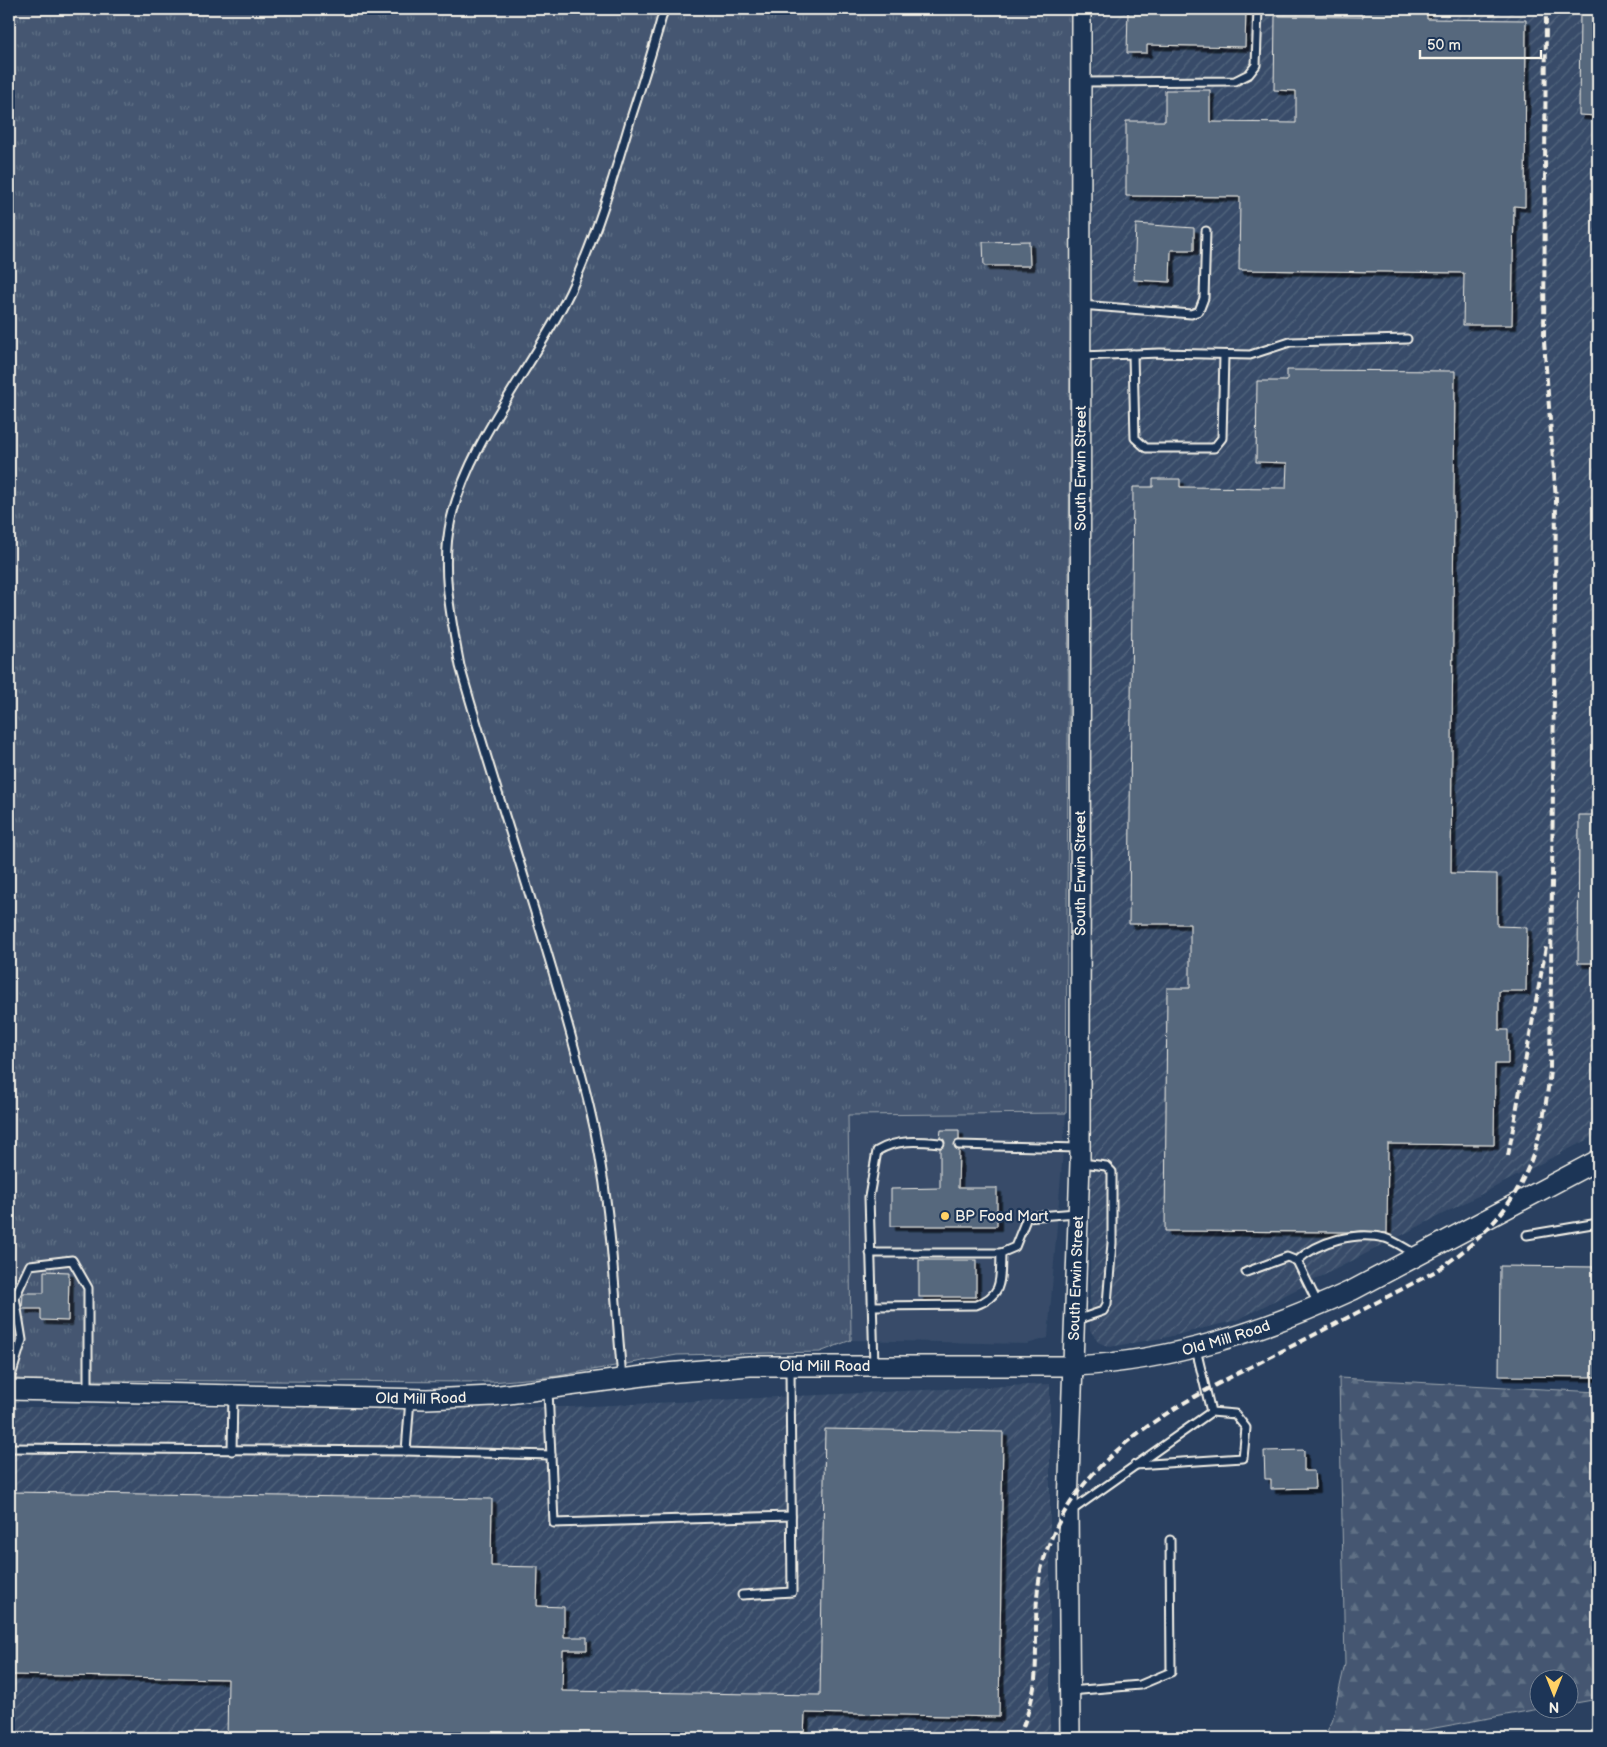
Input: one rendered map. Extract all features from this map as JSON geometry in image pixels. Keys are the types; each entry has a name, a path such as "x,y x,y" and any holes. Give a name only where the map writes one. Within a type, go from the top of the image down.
{"street":[{"name":"South Erwin Street","path":"1070,1738 1068,1512 1080,1156 1081,9"},
{"name":"Old Mill Road","path":"9,1390 410,1399 493,1396 707,1369 790,1365 1074,1366 1122,1362 1196,1348 1263,1328 1319,1306 1598,1160"}],"lane":[{"path":"622,1379 606,1189 590,1106 460,666 449,609 447,553 451,521 460,488 492,426 547,336 589,250 612,186 664,9"},
{"path":"1081,82 1235,81 1249,74 1256,65 1258,9"},
{"path":"1081,305 1191,314 1199,311 1204,298 1206,231"},
{"path":"1081,356 1133,354 1250,355 1290,342 1406,339"},
{"path":"1133,354 1135,438 1146,448 1214,448 1222,438 1224,355"},
{"path":"874,1366 869,1197 877,1151 888,1144 912,1141 940,1143"},
{"path":"959,1145 1080,1156 1106,1166 1112,1172 1112,1243 1108,1304 1103,1311 1075,1320"},
{"path":"870,1253 1001,1253 1015,1247 1027,1217 1078,1213"},
{"path":"1526,1235 1598,1223"},
{"path":"1297,1261 1319,1247 1342,1238 1359,1236 1386,1238 1419,1255"},
{"path":"872,1306 976,1306 988,1301 996,1294 1000,1282 1001,1253"},
{"path":"1246,1272 1287,1257 1297,1261 1319,1306"},
{"path":"9,1383 22,1340 15,1297 30,1265 72,1260 88,1288 88,1392"},
{"path":"1196,1348 1211,1412"},
{"path":"742,1595 792,1592 790,1365"},
{"path":"548,1390 554,1523 791,1516"},
{"path":"232,1451 233,1395"},
{"path":"406,1451 410,1399"},
{"path":"1068,1512 1134,1465 1211,1412 1234,1414 1246,1428 1243,1458 1134,1465"},
{"path":"9,1448 406,1451 551,1455"},
{"path":"1070,1691 1140,1685 1171,1672 1170,1540"}],"shaded area":[{"path":"1093,9 1598,9 1598,1134 1237,1320 1168,1337 1109,1347 1098,1342 1090,1330"},
{"path":"1066,1113 1048,1338 1027,1344 851,1340 848,1114"},
{"path":"1050,1384 1050,1738 9,1738 9,1407 571,1407"}],"green space":[{"path":"9,9 1072,9 1066,1113 848,1115 851,1340 820,1352 677,1355 558,1376 492,1382 30,1380 9,1378"},
{"path":"1339,1378 1598,1392 1598,1699 1580,1702 1580,1670 1530,1670 1530,1711 1380,1738 1323,1738 1332,1722 1345,1664"}],"building":[{"path":"1128,9 1246,9 1245,47 1147,45 1147,53 1127,53"},
{"path":"1363,9 1427,9 1427,19 1526,20 1525,207 1514,206 1512,325 1463,325 1464,273 1239,270 1240,197 1126,196 1126,121 1165,121 1165,90 1210,90 1210,122 1296,123 1296,91 1274,90 1275,16 1363,17"},
{"path":"1580,9 1598,9 1598,116 1579,115"},
{"path":"1136,224 1194,228 1194,250 1171,250 1170,282 1134,280"},
{"path":"1029,241 1030,266 984,266 983,242"},
{"path":"1287,370 1455,371 1451,873 1497,874 1497,926 1527,927 1526,991 1499,991 1499,1030 1508,1030 1508,1064 1495,1064 1494,1145 1388,1144 1387,1233 1362,1231 1165,1231 1167,988 1190,988 1190,924 1129,924 1133,487 1153,487 1153,479 1180,479 1180,487 1286,488 1287,463 1256,462 1257,381 1287,381"},
{"path":"1579,815 1598,815 1598,963 1578,963"},
{"path":"941,1130 959,1130 959,1140 954,1145 959,1150 958,1188 997,1188 997,1226 891,1226 891,1189 940,1188 940,1148 945,1143 940,1138"},
{"path":"919,1260 976,1260 976,1297 919,1297"},
{"path":"1500,1266 1598,1267 1598,1377 1499,1376"},
{"path":"44,1271 69,1272 68,1321 41,1320 41,1309 22,1309 23,1293 44,1293"},
{"path":"825,1429 1003,1432 999,1717 805,1713 804,1738 227,1738 228,1679 9,1675 9,1492 492,1499 491,1566 538,1567 537,1606 564,1607 564,1637 587,1637 587,1650 563,1650 562,1691 820,1695"},
{"path":"1304,1450 1304,1471 1314,1471 1315,1488 1271,1489 1271,1479 1265,1479 1264,1451"}],"railway":[{"path":"1018,1738 1029,1710 1035,1680 1037,1604 1040,1574 1060,1520 1083,1486 1111,1456 1143,1430 1178,1407 1214,1386 1436,1271 1463,1251 1486,1230 1504,1209 1519,1186 1531,1161 1540,1134 1550,1070 1556,499 1544,341 1546,9"},
{"path":"1508,1156 1546,947"}],"place":[{"name":"BP Food Mart","path":"945,1216"}]}
